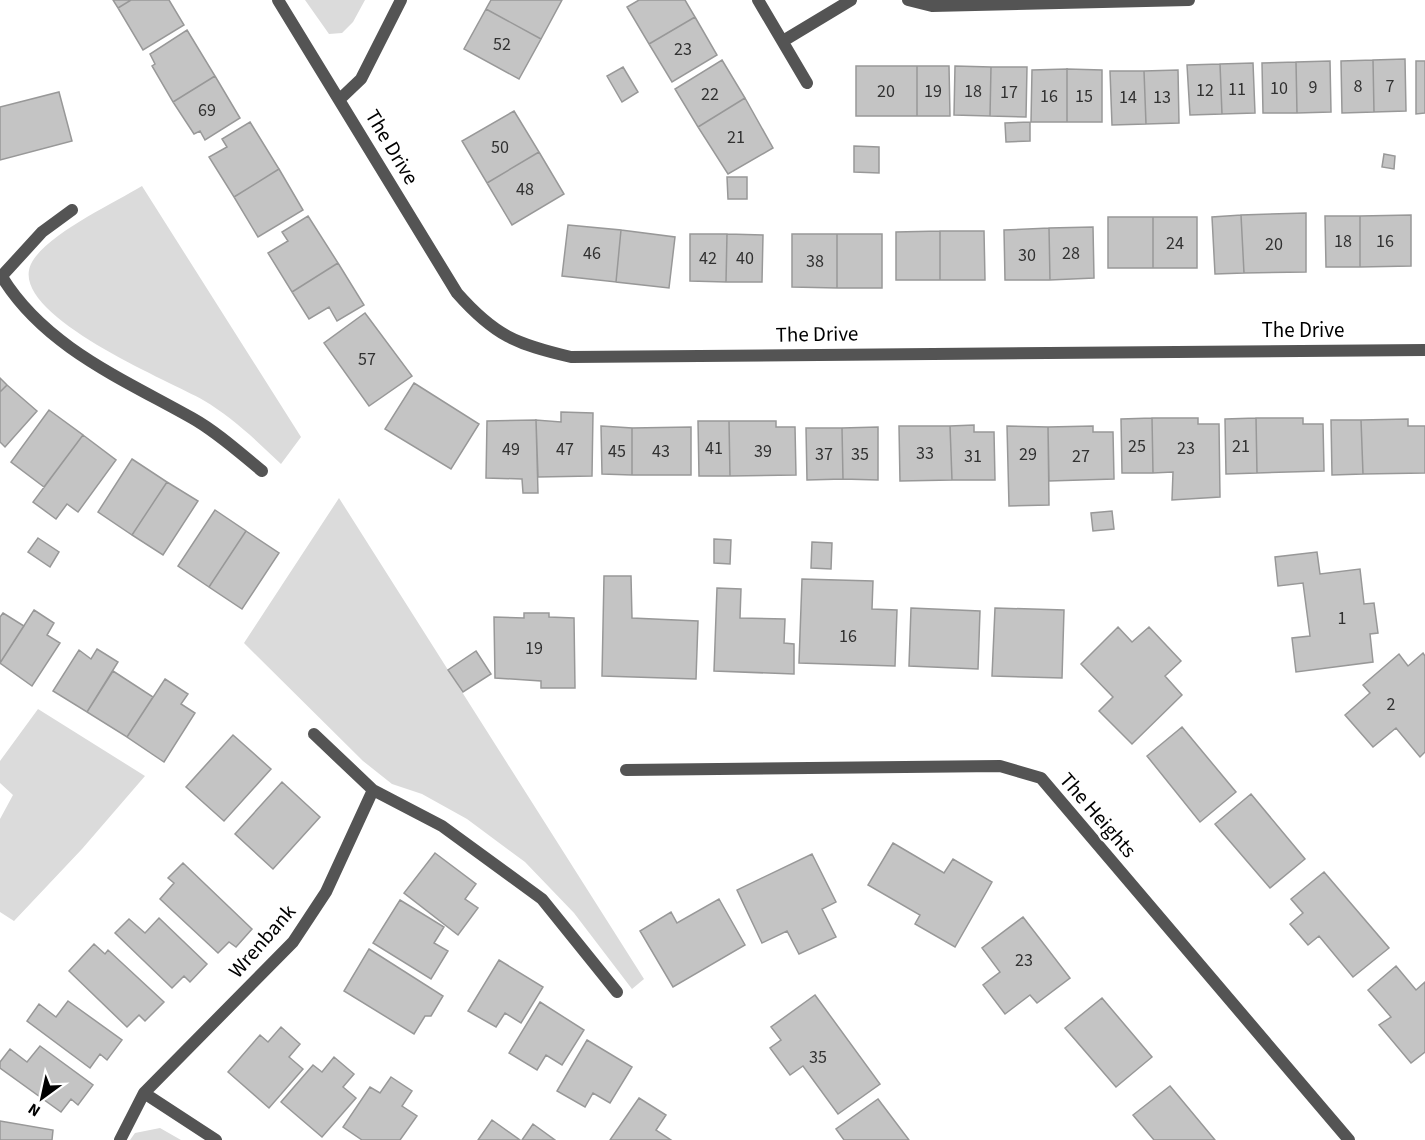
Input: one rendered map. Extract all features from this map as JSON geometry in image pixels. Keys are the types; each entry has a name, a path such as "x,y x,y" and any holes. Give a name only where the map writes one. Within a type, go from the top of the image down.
{"street":[{"name":"The Drive","path":"278,0 457,293 481,321 525,346 571,357 1425,350"},
{"name":"The Drive","path":"340,99 361,79 401,0"},
{"path":"758,0 807,83"},
{"path":"783,41 851,0"},
{"path":"908,0 932,6 1189,0"},
{"path":"72,210 42,232 1,277 14,297 58,339 95,366 193,419 262,471"},
{"path":"314,734 373,790 442,826 542,899 617,992"},
{"name":"The Heights","path":"626,770 1000,766 1041,778 1349,1140"},
{"name":"Wrenbank","path":"120,1140 144,1093 293,942 326,892 373,790"},
{"path":"144,1093 216,1140"}],"shaded area":[{"path":"305,0 365,0 353,22 342,33 329,34"},
{"path":"142,186 301,437 281,464 244,430 214,407 128,362 66,324 43,304 30,284 31,264 50,242 81,220"},
{"path":"339,498 644,979 632,989 574,913 525,862 467,819 422,794 392,784 363,761 244,643"},
{"path":"38,709 145,776 82,849 14,921 0,912 0,819 13,795 0,783 0,761"},
{"path":"160,1128 181,1140 130,1140 135,1133"}],"building":[{"path":"113,0 131,0 118,8"},
{"path":"131,0 169,0 184,25 143,50 118,8"},
{"path":"491,0 562,0 541,39 486,9"},
{"path":"639,0 685,0 695,17 649,44 627,7"},
{"path":"486,9 541,39 519,79 464,49"},
{"path":"695,17 717,55 672,82 649,44"},
{"path":"187,30 215,76 173,102 152,66 155,64 150,54"},
{"path":"1405,59 1406,111 1374,112 1373,60"},
{"path":"722,60 745,98 698,127 675,89"},
{"path":"1373,60 1374,112 1342,113 1341,61"},
{"path":"1330,61 1331,112 1297,113 1296,62"},
{"path":"1416,61 1425,61 1425,113 1416,114"},
{"path":"1296,62 1297,113 1263,113 1262,63"},
{"path":"1253,63 1255,113 1222,114 1220,64"},
{"path":"1220,64 1222,114 1190,115 1187,65"},
{"path":"856,66 917,66 917,116 856,116"},
{"path":"917,66 949,66 950,116 917,116"},
{"path":"955,66 991,67 990,116 954,115"},
{"path":"623,67 638,92 622,102 607,76"},
{"path":"991,67 1027,67 1026,117 990,116"},
{"path":"1067,69 1102,70 1102,122 1067,122"},
{"path":"1067,69 1067,122 1031,122 1032,70"},
{"path":"1178,70 1179,123 1146,124 1144,71"},
{"path":"1110,71 1144,71 1146,124 1112,125"},
{"path":"215,76 240,118 205,140 200,131 194,134 173,102"},
{"path":"59,92 72,141 0,160 0,107"},
{"path":"745,98 773,148 728,174 698,127"},
{"path":"514,111 539,152 487,183 462,141"},
{"path":"250,122 279,169 234,197 209,157 227,147 222,139"},
{"path":"1030,122 1030,141 1006,142 1005,123"},
{"path":"854,146 879,147 879,173 854,172"},
{"path":"539,152 564,194 512,225 487,183"},
{"path":"1384,154 1395,156 1394,169 1382,167"},
{"path":"279,169 303,210 258,237 234,197"},
{"path":"727,177 747,177 747,199 728,199"},
{"path":"1306,213 1306,272 1244,273 1241,215"},
{"path":"1241,215 1244,273 1215,274 1212,217"},
{"path":"1411,215 1411,266 1360,267 1360,216"},
{"path":"308,216 338,263 292,292 268,253 288,241 282,232"},
{"path":"1325,216 1360,216 1360,267 1326,267"},
{"path":"1108,217 1153,217 1153,268 1108,268"},
{"path":"1153,217 1197,217 1197,268 1153,268"},
{"path":"568,225 621,230 616,282 562,276"},
{"path":"1093,227 1094,278 1050,280 1049,228"},
{"path":"1049,228 1050,280 1005,280 1004,230"},
{"path":"621,230 675,237 669,288 616,282"},
{"path":"940,231 984,231 985,280 940,280"},
{"path":"940,231 940,280 896,280 896,232"},
{"path":"690,234 727,234 726,282 690,281"},
{"path":"727,234 763,235 762,282 726,282"},
{"path":"792,234 837,234 837,288 792,287"},
{"path":"837,234 882,234 882,288 837,288"},
{"path":"338,263 364,305 337,321 329,307 309,319 292,292"},
{"path":"365,313 412,376 369,406 324,343"},
{"path":"0,378 7,385 0,392"},
{"path":"414,383 479,424 451,469 385,429"},
{"path":"7,385 37,411 5,447 0,442 0,392"},
{"path":"49,410 83,435 44,487 11,462"},
{"path":"561,412 593,413 592,476 538,477 536,420 561,422"},
{"path":"1152,418 1153,473 1122,473 1121,419"},
{"path":"1152,418 1198,418 1198,424 1219,424 1220,497 1172,500 1173,472 1153,473"},
{"path":"1256,418 1257,473 1226,474 1225,419"},
{"path":"1256,418 1303,418 1303,424 1323,424 1324,471 1257,473"},
{"path":"1408,419 1408,426 1425,426 1425,473 1363,474 1361,420"},
{"path":"536,420 538,493 523,493 522,479 486,478 487,421"},
{"path":"1331,420 1361,420 1363,474 1332,475"},
{"path":"698,421 729,421 730,476 699,476"},
{"path":"729,421 776,421 776,427 795,427 796,475 730,476"},
{"path":"974,425 974,432 994,432 995,480 952,480 950,426"},
{"path":"601,426 632,428 632,475 602,474"},
{"path":"899,426 950,426 952,480 900,481"},
{"path":"1007,426 1048,427 1049,505 1009,506"},
{"path":"1093,426 1093,432 1113,432 1114,479 1049,481 1048,427"},
{"path":"691,427 691,475 632,475 632,428"},
{"path":"878,427 878,480 843,479 842,428"},
{"path":"806,428 842,428 843,479 807,480"},
{"path":"83,435 116,460 78,512 67,504 56,519 33,502"},
{"path":"132,459 167,482 132,535 98,512"},
{"path":"167,482 198,501 163,555 132,535"},
{"path":"215,510 246,531 209,587 178,566"},
{"path":"1112,511 1114,529 1093,531 1091,513"},
{"path":"246,531 279,553 242,609 209,587"},
{"path":"38,538 59,552 50,567 28,552"},
{"path":"714,539 731,540 730,564 714,563"},
{"path":"812,542 832,543 831,569 811,568"},
{"path":"1317,552 1320,574 1360,569 1364,604 1374,603 1378,633 1370,634 1373,662 1296,672 1292,638 1310,636 1303,583 1278,586 1275,557"},
{"path":"604,576 631,576 632,618 698,621 696,679 602,676"},
{"path":"802,579 873,581 872,609 897,610 895,666 799,663"},
{"path":"717,588 741,589 740,618 785,619 784,643 794,644 794,674 714,671"},
{"path":"911,608 980,611 978,669 909,666"},
{"path":"995,608 1064,610 1062,678 992,676"},
{"path":"34,610 54,623 47,635 60,643 32,686 0,663"},
{"path":"3,613 24,626 0,663 0,617"},
{"path":"524,613 549,613 549,617 574,618 575,688 541,688 541,681 495,678 494,617 524,618"},
{"path":"1118,627 1132,642 1149,627 1181,661 1165,676 1182,695 1132,744 1099,711 1113,697 1081,664"},
{"path":"97,649 118,662 87,712 53,691 79,650 91,659"},
{"path":"476,651 491,674 463,692 448,670"},
{"path":"1423,653 1425,656 1425,752 1420,757 1396,728 1373,747 1345,715 1370,693 1363,685 1399,654 1408,666"},
{"path":"113,671 153,697 127,737 87,712"},
{"path":"165,679 188,694 181,704 195,713 164,762 127,737"},
{"path":"1182,727 1236,792 1200,822 1147,756"},
{"path":"233,735 271,769 224,821 186,787"},
{"path":"282,782 320,817 273,869 235,834"},
{"path":"1251,794 1305,859 1270,888 1215,824"},
{"path":"893,843 944,873 953,859 992,882 955,947 915,924 920,915 868,885"},
{"path":"435,853 476,884 465,899 478,908 458,935 404,893"},
{"path":"812,854 836,902 822,909 836,937 799,954 787,931 762,943 737,890"},
{"path":"183,863 252,929 236,947 229,942 218,953 160,899 174,883 168,878"},
{"path":"1324,872 1389,948 1353,977 1319,936 1308,945 1290,924 1303,913 1291,899"},
{"path":"719,899 745,945 673,987 640,931 671,912 677,923"},
{"path":"400,900 444,927 434,943 448,951 431,979 373,943"},
{"path":"1023,917 1070,978 1037,1003 1030,995 1005,1014 983,985 1000,972 982,948"},
{"path":"159,918 207,964 190,982 184,976 172,988 115,933 129,919 145,933"},
{"path":"94,944 105,954 108,950 164,1002 145,1021 139,1015 127,1027 69,971"},
{"path":"369,949 443,996 431,1016 425,1016 414,1034 344,991"},
{"path":"499,960 543,987 521,1023 505,1013 496,1027 468,1011"},
{"path":"1396,966 1416,990 1425,982 1425,1052 1411,1063 1379,1025 1391,1017 1368,990"},
{"path":"815,995 880,1084 838,1114 803,1066 790,1075 770,1048 781,1040 771,1027"},
{"path":"1102,998 1152,1057 1116,1087 1065,1028"},
{"path":"68,1001 122,1040 107,1060 100,1054 90,1068 27,1021 39,1004 56,1017"},
{"path":"540,1002 584,1030 562,1065 546,1055 537,1070 509,1053"},
{"path":"281,1027 300,1044 289,1057 303,1069 269,1108 228,1072 260,1035 268,1042"},
{"path":"587,1040 632,1067 610,1103 593,1093 585,1107 557,1091"},
{"path":"40,1046 93,1085 78,1105 71,1099 61,1112 0,1068 0,1062 10,1049 27,1062"},
{"path":"334,1057 354,1074 343,1087 356,1098 322,1137 281,1102 313,1065 322,1072"},
{"path":"391,1077 412,1091 402,1106 417,1116 400,1140 362,1140 343,1127 370,1087 380,1093"},
{"path":"1170,1086 1215,1140 1154,1140 1133,1115"},
{"path":"639,1098 666,1115 656,1130 671,1140 610,1140"},
{"path":"878,1099 909,1140 844,1140 836,1129"},
{"path":"492,1120 520,1140 478,1140"},
{"path":"0,1121 53,1130 52,1140 0,1140"},
{"path":"533,1124 555,1140 522,1140"}]}
